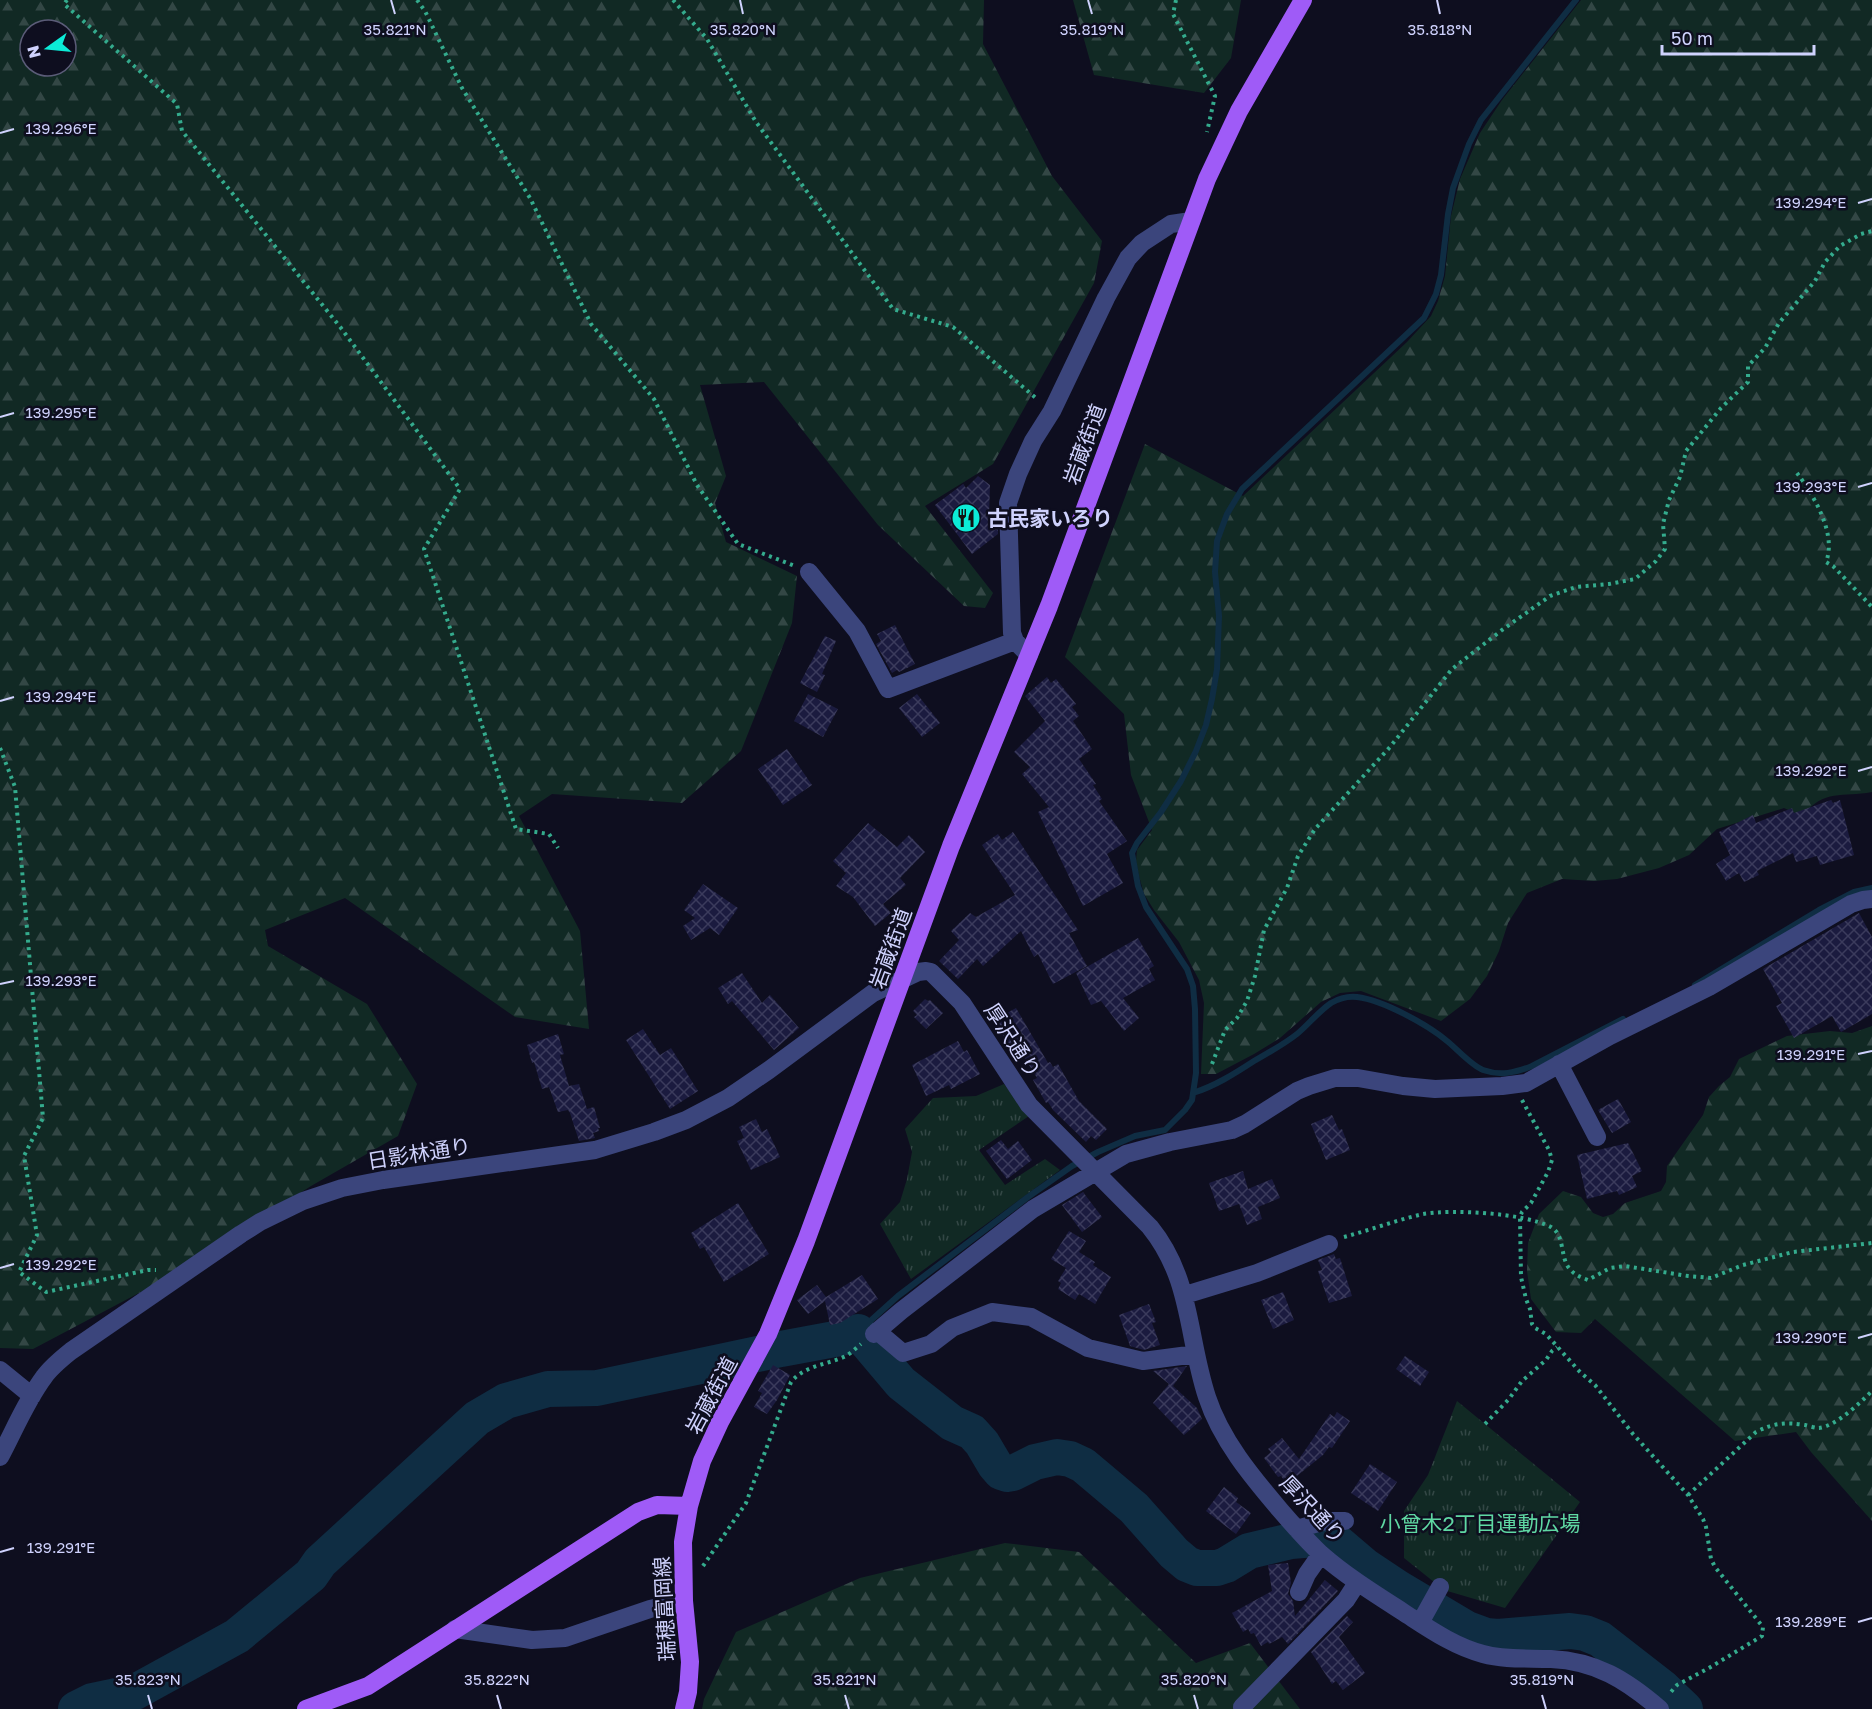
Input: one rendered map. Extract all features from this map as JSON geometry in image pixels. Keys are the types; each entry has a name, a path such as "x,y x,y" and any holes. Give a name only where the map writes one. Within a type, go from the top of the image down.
{"main road":[{"name":"岩蔵街道","path":"689,1506 709,1444 768,1334 806,1241 951,846 1029,655 1191,220 1228,131 1303,0"},
{"path":"306,1709 368,1686 638,1512 657,1504 689,1506"},
{"name":"瑞穂富岡線","path":"684,1709 688,1692 690,1662 684,1601 683,1542 689,1506"}],"street":[{"path":"1029,655 1015,641 1012,633 1008,503 1018,474 1128,258 1142,243 1172,224 1191,220"},
{"path":"809,572 857,631 888,689 1015,641"},
{"path":"1196,1354 1143,1361 1088,1348 1030,1317 992,1312 952,1328 931,1344 903,1353 875,1332 1033,1209 1113,1160 1141,1148 1221,1133 1238,1127 1297,1091 1335,1078 1358,1078 1435,1089 1518,1085 1533,1081 1610,1035 1709,987 1851,904 1871,895"},
{"name":"厚沢通り","path":"902,981 918,972 926,971 931,972 944,983 977,1023 1029,1105 1161,1240 1177,1270 1185,1295 1196,1354 1208,1400 1223,1431 1242,1463 1321,1554 1357,1583 1429,1606 1460,1646 1486,1655 1511,1659 1562,1660 1596,1668 1629,1684 1660,1709"},
{"name":"日影林通り","path":"0,1457 32,1396 55,1364 184,1272 260,1222 303,1201 342,1188 414,1175 595,1150 686,1120 728,1098 757,1079 873,993 902,981"},
{"path":"1559,1064 1597,1137"},
{"path":"1185,1295 1257,1273 1329,1244"},
{"path":"0,1370 32,1396"},
{"path":"1297,1529 1325,1521 1345,1521"},
{"path":"1299,1592 1307,1574 1321,1554"},
{"path":"1242,1707 1346,1600 1357,1583"},
{"path":"455,1629 532,1640 564,1638 650,1609 684,1601"}],"path":[{"path":"67,0 64,4 177,104 182,131 340,328 460,489 424,549 516,830 549,834 558,848"},
{"path":"417,0 425,11 462,88 530,198 591,324 654,399 697,485 738,544 809,572"},
{"path":"673,0 707,39 756,122 893,309 953,327 1052,411"},
{"path":"1176,0 1173,14 1215,96 1205,140"},
{"path":"1212,1064 1225,1030 1237,1018 1247,1001 1255,976 1264,930 1287,888 1298,856 1315,829 1390,747 1452,669 1550,596 1576,587 1635,579 1656,561 1665,549 1663,524 1669,500 1680,477 1686,451 1722,408 1748,382 1748,366 1765,348 1779,323 1815,281 1825,262 1840,246 1861,234 1872,231"},
{"path":"1797,473 1818,507 1829,538 1830,551 1826,562 1833,566 1872,607"},
{"path":"0,748 15,787 43,1118 24,1156 37,1235 20,1272 46,1292 148,1270 184,1272"},
{"path":"1518,1085 1523,1103 1545,1142 1552,1160 1531,1203 1520,1217 1521,1277 1532,1324 1546,1334 1580,1372 1595,1384 1633,1434 1688,1495 1704,1519 1711,1558 1715,1567 1763,1627 1762,1636 1677,1685"},
{"path":"1329,1244 1344,1237 1424,1214 1461,1213 1520,1217 1551,1227 1561,1242 1568,1267 1576,1275 1588,1280 1610,1268 1625,1266 1711,1278 1743,1265 1793,1252 1872,1243"},
{"path":"1485,1424 1509,1399 1522,1381 1557,1347"},
{"path":"684,1601 703,1566 746,1503 791,1382 796,1375 846,1356 856,1348"},
{"path":"1688,1495 1756,1432 1775,1423 1790,1422 1818,1428 1843,1416 1860,1404 1872,1391"}],"green space":[{"path":"0,0 984,0 983,44 1052,176 1102,241 1094,283 993,464 925,506 993,593 985,608 964,606 878,525 764,382 700,385 726,476 715,503 726,542 797,576 792,623 741,751 682,803 552,794 519,816 580,931 589,1029 515,1017 345,898 265,930 268,946 367,1004 417,1084 398,1136 311,1186 154,1285 33,1349 0,1348"},
{"path":"1073,0 1241,0 1231,58 1204,93 1094,75"},
{"path":"1581,0 1872,0 1872,792 1826,798 1810,807 1802,816 1784,808 1717,829 1689,855 1659,868 1617,879 1594,881 1562,879 1527,893 1508,923 1499,951 1487,976 1470,999 1441,1021 1361,991 1340,993 1321,1002 1280,1038 1254,1054 1216,1074 1201,1074 1204,1003 1199,980 1179,942 1144,894 1139,876 1136,861 1137,850 1152,830 1131,775 1124,714 1065,657 1145,444 1243,496 1407,342 1431,316 1445,276 1451,216 1460,179 1480,133 1502,100"},
{"path":"1872,1026 1872,1521 1796,1432 1735,1441 1595,1319 1581,1333 1556,1332 1531,1299 1527,1271 1528,1243 1539,1214 1563,1191 1581,1197 1593,1213 1603,1217 1613,1214 1625,1203 1661,1191 1666,1182 1667,1166 1703,1115 1709,1097 1730,1077 1739,1059 1787,1036 1830,1031 1852,1033"},
{"path":"1004,1084 1029,1116 979,1150 1005,1185 1045,1159 1060,1170 911,1279 880,1224 900,1202 907,1179 912,1152 905,1129 933,1098 976,1096"},
{"name":"小曾木2丁目運動広場","path":"1457,1401 1580,1502 1505,1608 1444,1590 1404,1558 1404,1511 1428,1475"},
{"path":"1005,1543 1079,1552 1196,1663 1250,1643 1300,1709 702,1709 704,1699 736,1632 860,1578"}],"building":[{"path":"978,476 990,485 989,518 998,530 998,534 972,554 935,505 963,484 966,488"},
{"path":"895,625 915,664 892,673 876,644 881,641 877,634"},
{"path":"825,636 836,641 817,692 800,683"},
{"path":"1047,677 1051,683 1056,679 1076,704 1072,707 1079,716 1073,721 1092,749 1079,759 1096,784 1093,785 1102,799 1099,801 1127,841 1107,854 1123,883 1083,906 1038,812 1049,807 1022,774 1030,767 1014,752 1045,721 1025,696"},
{"path":"808,694 838,709 823,737 794,721"},
{"path":"917,694 940,723 922,737 899,708"},
{"path":"787,749 812,785 783,805 758,769"},
{"path":"1831,800 1833,803 1840,800 1854,855 1820,865 1817,856 1796,862 1793,853 1757,871 1759,875 1744,882 1739,873 1726,881 1716,864 1730,855 1719,832 1753,815 1756,823 1792,808 1794,813"},
{"path":"868,823 897,847 909,835 925,852 900,878 906,885 883,904 891,913 875,926 853,897 836,886 846,873 833,861"},
{"path":"1013,832 1078,930 1069,933 1087,966 1053,984 1038,954 1034,957 1021,931 983,966 977,959 958,979 939,961 959,940 951,931 970,913 976,917 1015,895 982,845 998,834 1002,840"},
{"path":"703,884 738,908 719,935 710,928 691,940 683,926 695,918 684,910"},
{"path":"1859,913 1872,937 1872,1014 1841,1032 1832,1016 1794,1038 1776,1006 1782,1003 1763,969"},
{"path":"1138,938 1154,966 1149,969 1155,980 1123,998 1139,1018 1124,1031 1101,1001 1091,1005 1076,973"},
{"path":"742,973 762,1003 770,995 799,1028 774,1050 732,1001 728,1004 718,988"},
{"path":"925,999 930,1000 943,1013 926,1029 914,1017 917,1015 913,1011"},
{"path":"1016,1008 1048,1063 1050,1062 1053,1067 1058,1064 1079,1101 1107,1129 1096,1140 1091,1136 1086,1142 1053,1110 1048,1102 1046,1103 1033,1080 1037,1078 1019,1049 1015,1051 1011,1049 994,1020"},
{"path":"643,1029 660,1055 671,1048 698,1091 670,1109 626,1040"},
{"path":"558,1034 564,1054 560,1055 569,1086 579,1084 587,1109 594,1107 600,1128 598,1128 599,1131 593,1133 595,1138 579,1141 570,1113 568,1110 558,1112 549,1087 542,1089 534,1062 532,1063 527,1045"},
{"path":"958,1041 964,1052 967,1050 980,1074 951,1089 949,1085 926,1096 912,1065"},
{"path":"1618,1099 1631,1122 1612,1133 1598,1110"},
{"path":"1332,1115 1339,1130 1342,1129 1350,1150 1326,1160 1311,1124"},
{"path":"756,1119 762,1132 767,1129 780,1157 751,1170 737,1141 744,1138 739,1127"},
{"path":"1001,1140 1008,1149 1018,1141 1032,1160 1007,1179 986,1151"},
{"path":"1628,1143 1642,1171 1632,1176 1637,1187 1619,1195 1617,1191 1587,1199 1577,1155"},
{"path":"1243,1171 1248,1189 1272,1179 1280,1198 1258,1207 1262,1219 1247,1225 1239,1204 1219,1211 1209,1183"},
{"path":"1083,1192 1102,1217 1082,1232 1062,1205"},
{"path":"738,1203 769,1254 724,1282 704,1247 700,1249 691,1233"},
{"path":"1069,1231 1086,1241 1079,1252 1095,1262 1093,1265 1111,1277 1095,1304 1079,1294 1075,1300 1058,1289 1061,1283 1058,1281 1066,1268 1051,1259"},
{"path":"1334,1254 1336,1259 1340,1258 1352,1296 1329,1303 1318,1271 1322,1270 1318,1260"},
{"path":"862,1275 878,1299 840,1323 830,1325 825,1301 808,1314 797,1300 817,1285 826,1297"},
{"path":"1283,1292 1294,1320 1273,1329 1261,1300"},
{"path":"1149,1304 1156,1322 1152,1323 1160,1345 1144,1350 1130,1346 1119,1315"},
{"path":"1405,1356 1429,1372 1420,1386 1396,1369"},
{"path":"773,1365 790,1375 767,1414 754,1407 762,1393 758,1391"},
{"path":"1187,1366 1173,1386 1197,1408 1202,1419 1184,1435 1153,1403 1169,1384 1153,1371"},
{"path":"1337,1412 1350,1421 1332,1448 1329,1447 1323,1455 1287,1484 1281,1476 1278,1477 1264,1458 1271,1452 1268,1449 1282,1438 1299,1459 1330,1414 1334,1417"},
{"path":"1370,1464 1397,1482 1378,1511 1351,1493"},
{"path":"1224,1487 1238,1498 1236,1502 1251,1513 1236,1534 1206,1511"},
{"path":"1288,1563 1291,1583 1288,1594 1293,1601 1295,1616 1325,1580 1338,1591 1288,1644 1282,1637 1261,1646 1254,1633 1251,1634 1248,1629 1243,1632 1232,1613 1272,1591 1268,1565"},
{"path":"1347,1616 1353,1622 1339,1637 1365,1673 1343,1690 1336,1681 1332,1684 1311,1652"}],"waterway":[{"path":"858,1332 898,1296 1072,1166 1135,1136 1165,1130 1192,1100 1196,1073 1193,986 1187,969 1146,907 1138,886 1132,853 1181,781 1206,725 1217,669 1219,616 1215,572 1217,541 1227,514 1242,489 1424,318 1436,294 1441,275 1453,188 1469,144 1481,120 1576,0"},
{"path":"1695,985 1819,910 1854,892 1872,888"},
{"path":"1193,1093 1224,1079 1281,1045 1297,1034 1331,1003 1347,997 1368,999 1405,1014 1439,1035 1479,1068 1495,1073 1514,1072 1532,1066 1623,1019"},
{"path":"76,1709 92,1701 135,1692 237,1636 311,1575 320,1562 477,1418 506,1401 548,1389 597,1388 851,1336 858,1332 901,1383 952,1423 972,1432 1001,1472 1013,1473 1035,1462 1057,1457 1070,1459 1083,1465 1134,1508 1174,1553 1187,1564 1197,1568 1217,1568 1249,1551 1291,1541 1328,1538 1398,1588 1467,1629 1486,1636 1498,1637 1570,1631 1585,1633 1600,1639 1663,1688 1685,1709"}],"place":[{"name":"古民家いろり","path":"966,518"}]}
